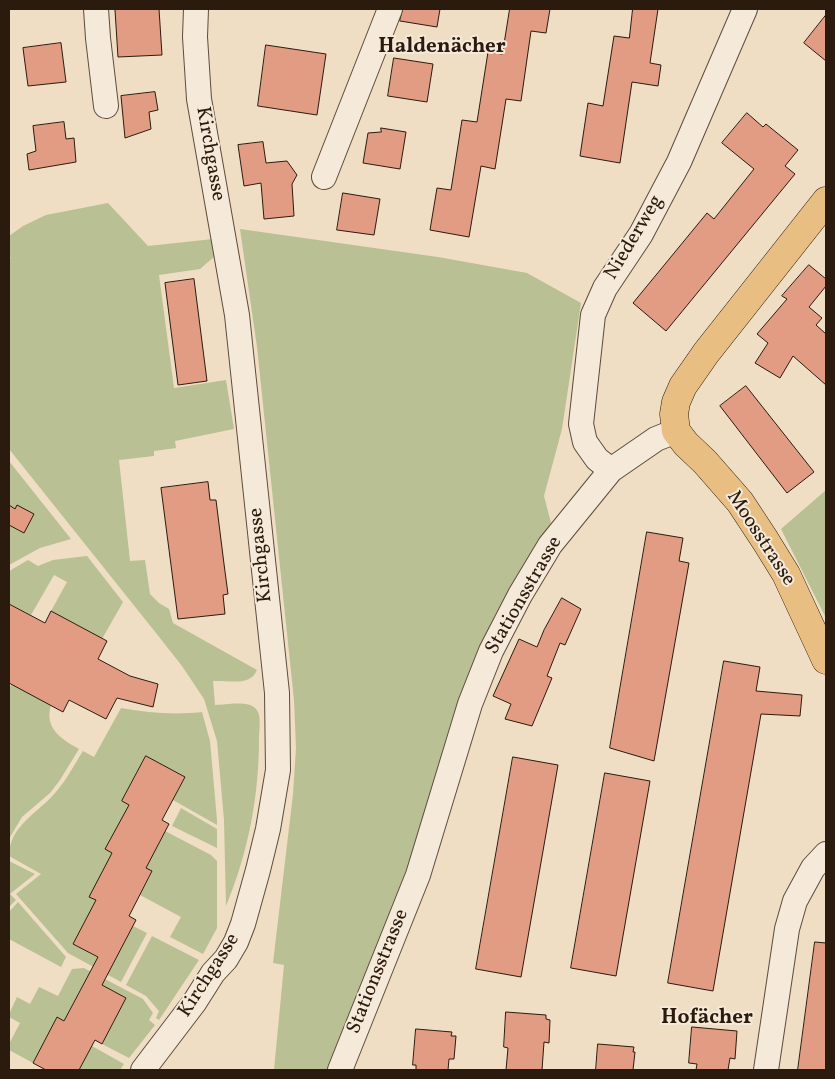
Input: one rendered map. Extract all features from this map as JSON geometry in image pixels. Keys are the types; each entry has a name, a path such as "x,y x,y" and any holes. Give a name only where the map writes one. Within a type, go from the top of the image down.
{"main road":[{"path":"676,431 674,414 682,386 748,298 826,201"},
{"name":"Moosstrasse","path":"676,431 740,502 786,574 826,660"}],"street":[{"path":"96,9 106,106"},
{"name":"Kirchgasse","path":"143,1070 194,1003 213,973 226,959 236,942 258,870 268,829 278,770 277,693 237,315 199,99 195,36 196,9"},
{"path":"324,177 390,9"},
{"name":"Niederweg","path":"610,470 597,459 585,442 581,424 593,315 605,288 641,234 679,162 745,9"},
{"name":"Stationsstrasse","path":"340,1070 418,875 470,704 491,651 520,595 550,546 610,470 656,439 676,431"},
{"path":"766,1070 787,929 792,910 813,868 826,854"}],"green space":[{"path":"108,203 148,246 213,239 215,256 200,269 159,275 174,388 226,380 234,429 175,441 176,448 154,451 154,456 119,460 130,561 145,560 150,594 169,609 173,623 257,670 254,675 244,681 213,681 215,705 237,704 252,706 258,712 260,719 257,782 251,824 234,886 226,906 224,820 217,741 204,699 182,666 9,449 9,259 11,258 9,256 9,236 23,226 46,215"},
{"path":"240,229 438,257 527,273 581,303 562,429 544,496 551,523 495,615 470,671 451,722 416,843 369,972 328,1070 274,1070 284,965 273,963 293,794 296,748 294,700 257,347"},
{"path":"9,461 71,539 40,548 9,565"},
{"path":"826,490 826,618 781,529"},
{"path":"87,556 123,602 102,639 51,611 67,582 54,575 31,615 9,604 9,572 11,570 28,560 38,566 53,560"},
{"path":"19,669 51,705 50,720 56,732 60,737 79,749 50,793 22,817 9,839 9,689"},
{"path":"121,708 162,713 202,712 210,741 217,825 173,800 185,777 146,756 122,801 129,805 106,849 112,853 90,897 96,900 73,944 112,965 133,926 147,933 121,982 68,953 16,894 41,874 9,856 10,846 19,828 59,788 83,751 94,757"},
{"path":"181,808 217,829 217,848 172,826"},
{"path":"165,831 211,855 217,861 217,928 203,954 170,937 181,917 140,895 152,872 146,868"},
{"path":"9,861 35,874 10,894 16,900 9,907"},
{"path":"18,902 66,957 61,967 9,939 9,912"},
{"path":"152,936 199,960 159,1020 156,1018 159,1011 146,996 126,985"},
{"path":"84,968 143,999 153,1013 149,1020 155,1025 129,1058 102,1044 126,998 87,977 64,1021 57,1018 33,1063 9,1050 9,1044 20,1023 9,1017 17,997 30,1004 39,987 58,996 72,969"},
{"path":"92,1046 124,1064 120,1070 79,1070"}],"building":[{"path":"159,9 162,55 118,57 115,10"},
{"path":"403,9 440,9 437,27 400,21"},
{"path":"510,9 550,9 546,33 531,31 521,101 506,99 495,169 481,166 469,237 430,230 437,188 451,190 462,120 477,122 488,52 502,54"},
{"path":"633,9 658,9 650,63 661,65 658,86 632,82 620,163 580,156 588,103 603,106 614,36 629,38"},
{"path":"826,15 826,61 804,43"},
{"path":"61,43 66,82 28,86 23,48"},
{"path":"266,45 326,54 317,115 258,106"},
{"path":"394,58 433,64 427,102 388,96"},
{"path":"155,92 158,110 149,112 151,129 125,138 121,96"},
{"path":"747,113 763,127 766,124 798,150 785,166 795,174 666,331 633,303 707,213 714,219 754,169 722,143"},
{"path":"64,122 66,139 74,138 76,162 29,170 27,154 36,151 33,126"},
{"path":"381,128 406,132 400,169 363,163 368,133 381,132"},
{"path":"263,142 266,163 287,161 297,175 292,184 294,216 264,219 261,183 244,186 238,145"},
{"path":"343,193 380,199 374,235 337,230"},
{"path":"809,265 826,279 826,286 809,307 822,318 816,325 826,334 826,385 793,356 780,378 755,363 768,343 757,334 787,299 782,296"},
{"path":"194,279 207,381 178,385 165,283"},
{"path":"746,386 814,472 787,493 720,406"},
{"path":"208,482 210,500 216,500 228,594 223,595 225,614 178,619 161,488"},
{"path":"9,505 15,509 17,505 34,514 24,533 9,525"},
{"path":"647,532 683,538 679,561 689,563 654,761 610,748"},
{"path":"562,598 581,609 565,645 560,643 547,676 552,678 532,726 505,719 511,704 493,696 519,639 537,647"},
{"path":"9,604 45,623 51,611 107,641 98,659 130,676 158,684 153,707 117,698 106,719 69,700 63,712 9,683"},
{"path":"724,661 760,667 756,691 802,695 800,716 761,714 713,991 668,983"},
{"path":"146,756 185,777 162,820 169,824 146,868 152,871 129,916 136,920 102,985 126,998 102,1044 95,1040 79,1070 46,1070 33,1063 57,1017 64,1021 98,957 73,944 96,900 89,897 112,853 105,849 129,805 122,801"},
{"path":"513,757 558,765 521,977 476,969"},
{"path":"605,773 650,781 616,976 571,968"},
{"path":"815,942 826,943 826,1070 798,1070"},
{"path":"506,1012 546,1015 546,1019 550,1020 549,1043 544,1042 542,1070 506,1070 508,1048 504,1047"},
{"path":"692,1027 737,1031 735,1059 730,1058 728,1070 696,1070 697,1064 689,1063"},
{"path":"416,1029 452,1032 451,1036 456,1036 454,1059 449,1059 448,1070 416,1070 416,1065 413,1065"},
{"path":"598,1044 634,1047 633,1070 596,1070"}],"district":[{"name":"Haldenächer","path":"442,48"},
{"name":"Hofächer","path":"707,1019"}]}
